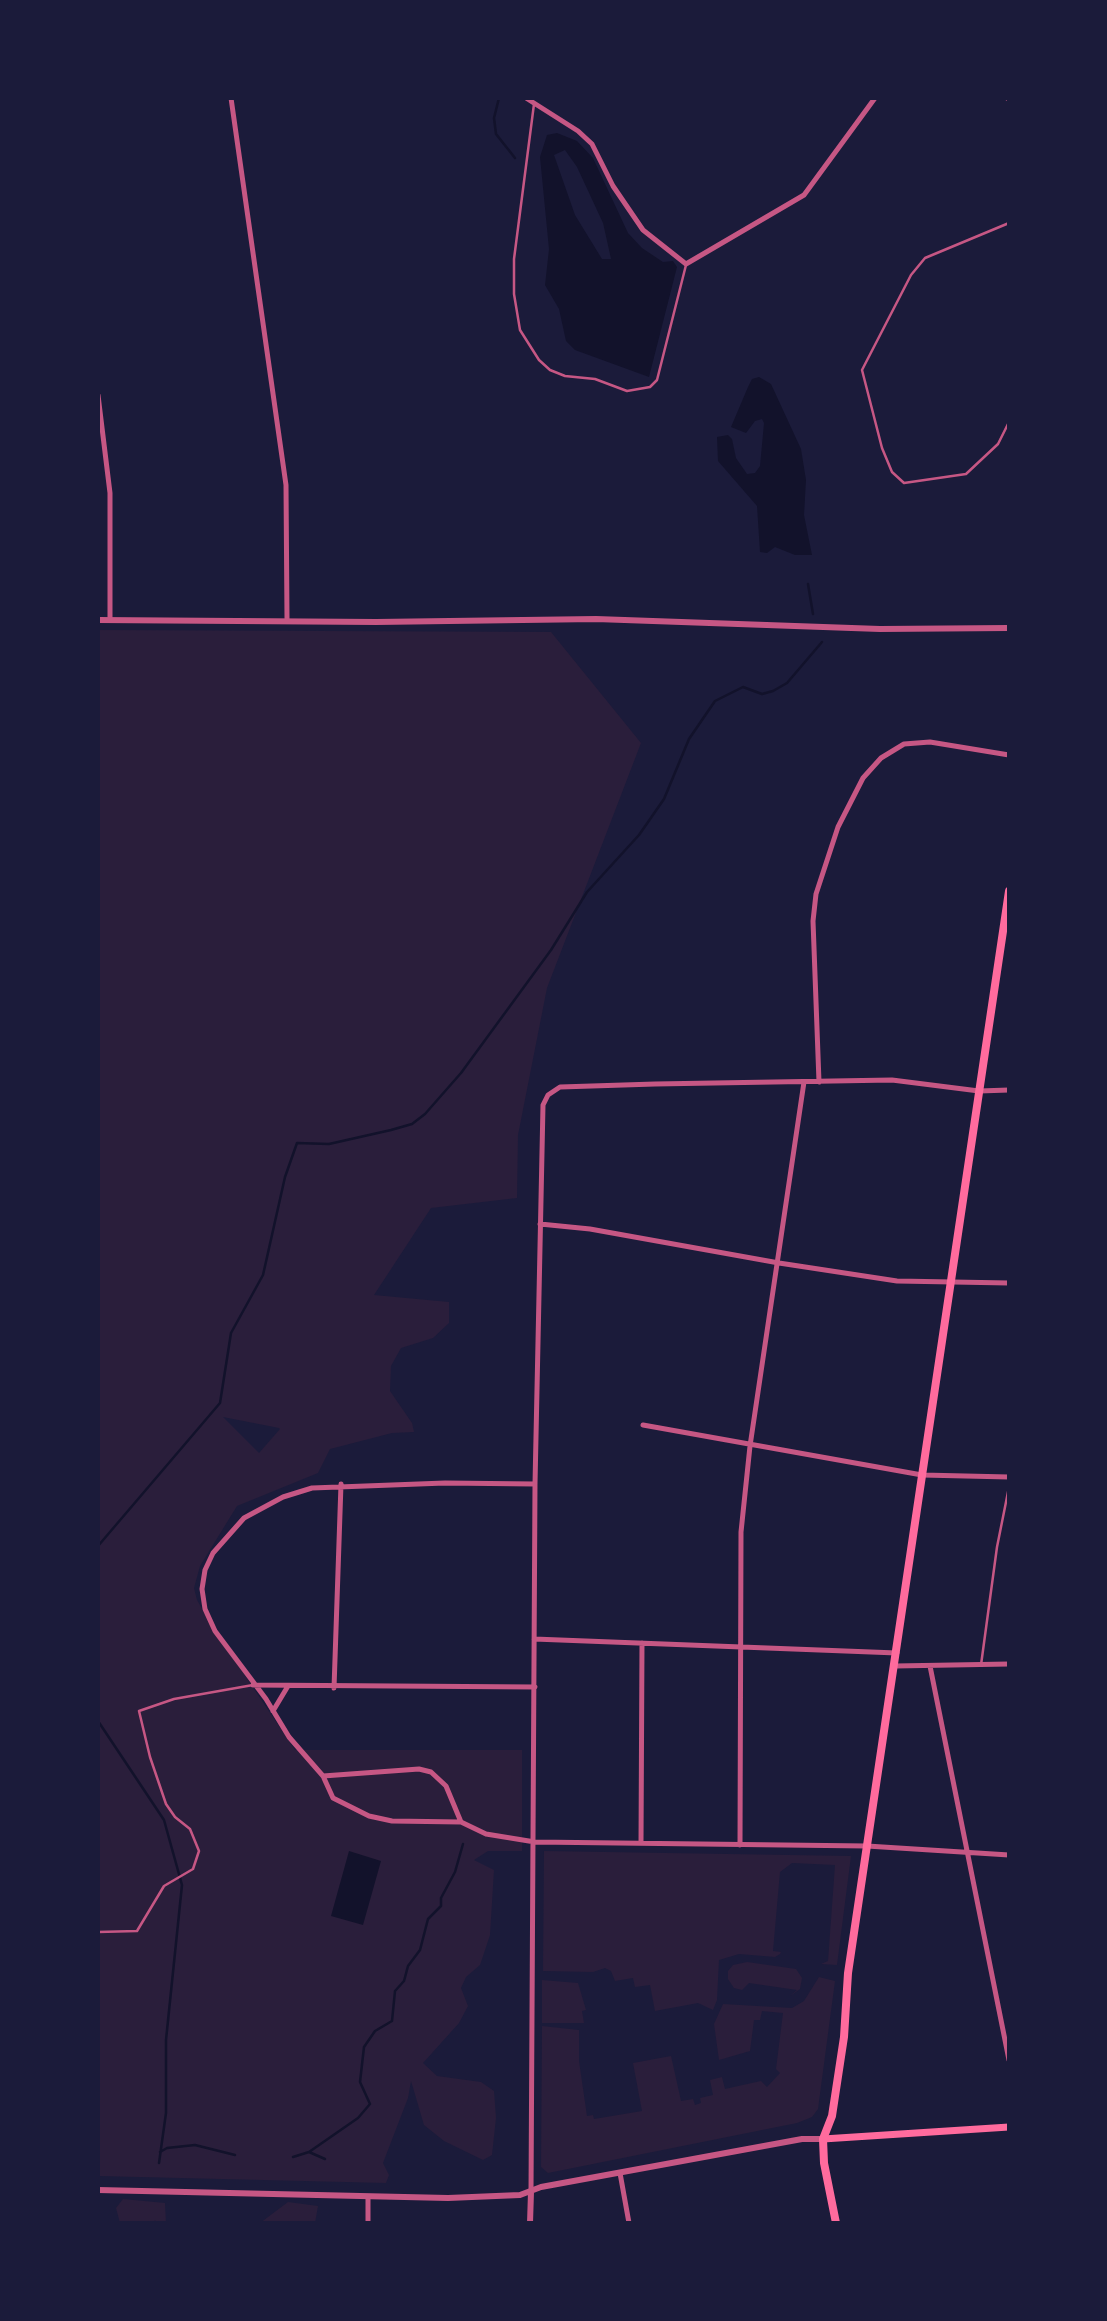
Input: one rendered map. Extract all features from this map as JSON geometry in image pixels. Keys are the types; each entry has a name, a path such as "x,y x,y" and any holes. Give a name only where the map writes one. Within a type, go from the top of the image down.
{"main road":[{"path":"836,2223 824,2163 823,2138 832,2116 844,2038 846,1984 1009,891"},
{"path":"823,2138 1009,2127"}],"street":[{"path":"231,98 286,485 286,619"},
{"path":"526,98 556,116 593,144 613,186 643,230 686,264 804,195 874,98"},
{"path":"98,395 110,494 110,620"},
{"path":"98,620 286,619 376,622 596,619 880,629 1009,628"},
{"path":"819,1082 813,921 816,894 838,827 863,778 881,758 904,744 930,742 1009,755"},
{"path":"530,2223 535,1842 535,1484 542,1105 548,1095 559,1087 892,1080 979,1090 1009,1090"},
{"path":"740,1845 741,1532 750,1446 804,1082"},
{"path":"540,1224 590,1229 779,1264 897,1281 1009,1283"},
{"path":"643,1425 922,1475 1009,1477"},
{"path":"535,1484 341,1484 312,1488 283,1497 244,1518 222,1540 205,1570 202,1589 205,1609 215,1631 289,1737 323,1776 332,1798 369,1816 415,1823 461,1822 486,1835 535,1842 867,1846 1009,1856"},
{"path":"334,1688 341,1484"},
{"path":"534,1639 897,1653"},
{"path":"641,1843 642,1643"},
{"path":"895,1667 1009,1664"},
{"path":"930,1666 1009,2060"},
{"path":"253,1685 334,1688 535,1687"},
{"path":"273,1711 288,1686"},
{"path":"323,1776 419,1769 431,1772 446,1786 461,1822"},
{"path":"98,2190 448,2198 520,2195 620,2173 802,2139 823,2138"},
{"path":"620,2173 629,2223"},
{"path":"368,2197 368,2223"}],"lane":[{"path":"534,104 513,259 513,294 520,330 539,360 550,370 565,376 595,379 627,391 650,387 657,380 686,264"},
{"path":"1009,223 925,258 911,275 862,370 882,448 892,472 904,482 966,474 998,444 1009,422"},
{"path":"981,1665 997,1547 1009,1486"},
{"path":"98,1932 137,1931 164,1886 193,1868 198,1843 190,1829 175,1817 166,1804 150,1757 139,1712 174,1699 253,1685"}],"shaded area":[{"path":"557,133 577,141 593,158 628,233 642,248 663,262 673,261 677,267 649,377 575,350 566,341 559,309 545,285 549,249 540,157 547,135","holes":["565,150 577,167 603,223 611,259 602,259 575,215 554,155"]},
{"path":"759,377 771,384 801,449 806,480 804,515 812,555 795,555 775,547 767,553 760,552 757,506 718,461 717,437 728,435 732,439 736,458 747,474 755,473 760,466 764,423 762,419 755,421 746,433 731,427 752,379"},
{"path":"98,630 551,632 641,743 547,988 518,1135 517,1198 431,1208 374,1295 449,1302 449,1323 433,1338 401,1348 391,1366 390,1391 412,1423 414,1432 392,1433 330,1449 318,1473 237,1506 200,1566 194,1588 197,1600 215,1631 295,1750 522,1750 522,1851 488,1851 474,1860 494,1870 490,1935 480,1965 466,1977 461,1988 468,2006 459,2023 423,2063 437,2076 481,2082 494,2091 496,2118 492,2155 483,2160 444,2141 424,2125 411,2081 408,2098 383,2163 389,2175 386,2183 98,2176","holes":["223,1417 279,1428 259,1453"]},
{"path":"349,1851 381,1861 363,1925 331,1916"},
{"path":"544,1851 851,1856 837,1965 821,1964 828,1961 835,1865 792,1863 780,1872 773,1951 781,1952 780,1954 775,1957 739,1954 719,1960 717,2000 713,2010 698,2003 655,2011 650,1985 635,1987 633,1978 615,1981 611,1971 605,1968 593,1972 543,1971"},
{"path":"747,1962 796,1969 802,1978 800,1989 790,1996 797,1990 749,1983 742,1990 734,1988 728,1979 728,1971 733,1965"},
{"path":"819,1977 835,1981 818,2109 812,2117 797,2123 548,2173 541,2167 542,2026 579,2030 579,2061 587,2116 593,2115 594,2119 642,2111 633,2063 671,2056 681,2101 693,2099 695,2105 701,2103 700,2098 713,2095 710,2080 722,2077 725,2089 761,2081 767,2087 780,2073 776,2069 783,2013 762,2011 760,2020 754,2020 750,2051 719,2060 714,2024 723,2004 792,2008 804,2001"},
{"path":"542,1980 578,1983 586,2010 582,2011 584,2023 542,2023"},
{"path":"123,2199 165,2203 166,2223 120,2223 116,2208"},
{"path":"288,2202 318,2206 315,2223 260,2223"}],"waterway":[{"path":"499,98 494,118 496,134 515,158"},
{"path":"808,584 813,614"},
{"path":"98,1546 220,1403 231,1333 263,1275 285,1177 297,1143 329,1144 391,1130 412,1124 425,1114 461,1073 551,950 587,892 639,835 664,799 689,739 715,701 743,687 762,694 773,691 787,683 822,642"},
{"path":"98,1721 164,1820 182,1885 166,2040 166,2113 159,2163"},
{"path":"309,2152 358,2118 370,2104 360,2082 364,2047 375,2031 392,2021 395,1991 404,1981 408,1966 420,1950 428,1919 441,1906 441,1898 455,1872 463,1844"},
{"path":"160,2152 167,2148 195,2145 235,2155"},
{"path":"293,2157 309,2152 325,2159"}]}
